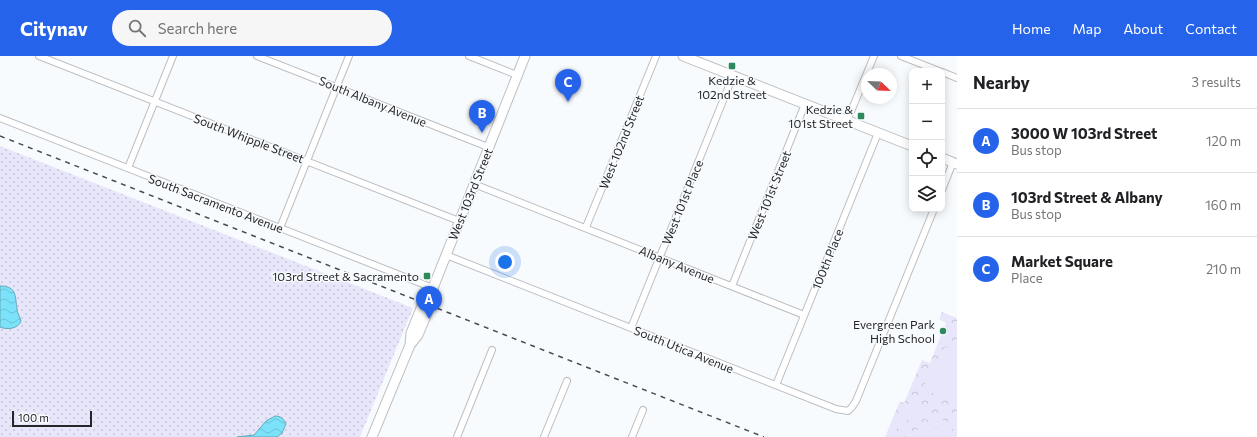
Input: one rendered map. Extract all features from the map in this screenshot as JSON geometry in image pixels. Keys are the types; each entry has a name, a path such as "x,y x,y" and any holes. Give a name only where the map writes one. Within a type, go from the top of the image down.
{"main road":[{"name":"West 103rd Street","path":"372,437 410,345 418,335 430,306 434,294 433,288 525,56"},
{"path":"683,56 699,59 733,76 909,145"},
{"path":"945,159 955,163"}],"street":[{"name":"South Whipple Street","path":"39,56 459,221"},
{"path":"128,168 173,56"},
{"name":"South Albany Avenue","path":"257,56 488,147"},
{"path":"280,228 349,56"},
{"path":"470,56 517,75"},
{"name":"West 102nd Street","path":"586,227 656,56"},
{"path":"848,121 874,56"},
{"path":"901,56 931,68"},
{"path":"945,73 957,78"},
{"name":"West 101st Place","path":"631,328 733,76"},
{"name":"West 101st Street","path":"732,286 805,104"},
{"name":"South Sacramento Avenue","path":"0,118 433,288"},
{"name":"100th Place","path":"776,385 878,133"},
{"path":"945,184 955,163"},
{"name":"Albany Avenue","path":"474,184 586,227 804,315"},
{"name":"South Utica Avenue","path":"446,255 836,409 848,410 856,401 933,212"},
{"path":"457,437 492,350"},
{"path":"544,437 567,381"},
{"path":"632,437 643,410"}],"green space":[{"path":"0,146 413,308 360,437 0,437"},
{"name":"Evergreen Park High School","path":"942,312 957,318 957,437 885,437 900,401 904,403 922,360 930,363 946,323 939,319"},
{"path":"944,347 957,351 957,406 931,392 924,390 923,386 927,382"},
{"path":"904,405 957,425 957,431 930,421 912,418 905,421 898,427 893,437 887,437 896,422 910,413 902,410"},
{"path":"920,422 957,436 957,437 915,437"}],"water":[{"path":"0,286 10,288 14,293 17,312 21,321 17,326 9,329 0,327"},
{"path":"275,416 282,418 286,424 282,433 277,437 237,437 254,435 266,421"}],"railway":[{"path":"0,136 764,437"}],"place":[{"name":"Kedzie & 102nd Street","path":"732,66"},
{"name":"Market Square","path":"568,102"},
{"name":"Kedzie & 101st Street","path":"861,116"},
{"name":"103rd Street & Albany","path":"482,133"},
{"name":"103rd Street & Sacramento","path":"427,276"},
{"name":"3000 W 103rd Street","path":"429,319"},
{"name":"Evergreen Park High School","path":"943,331"}]}
